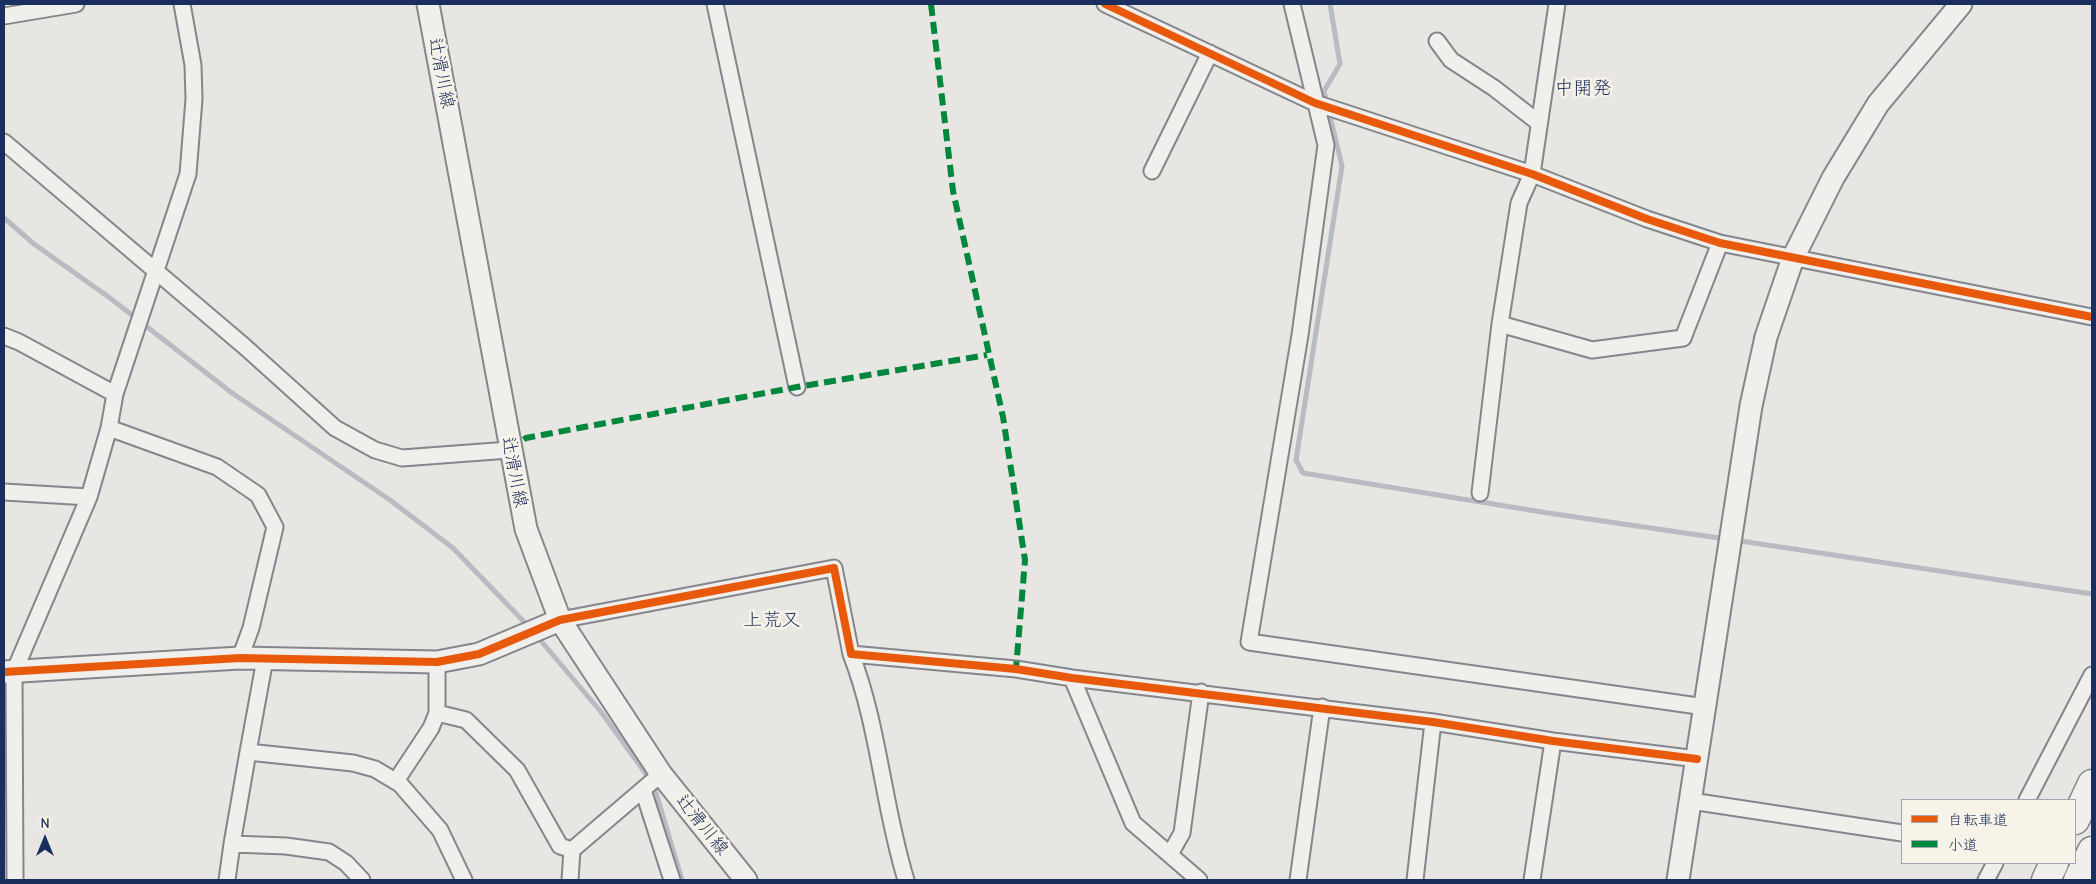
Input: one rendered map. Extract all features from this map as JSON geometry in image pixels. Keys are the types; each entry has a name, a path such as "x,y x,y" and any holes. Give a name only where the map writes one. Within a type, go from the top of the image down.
{"highway":[{"path":"2076,818 2092,784"},
{"path":"2078,880 2092,852"},
{"path":"2046,880 2054,864"}],"street":[{"path":"4,16 76,4"},
{"path":"15,880 9,672 89,497 109,428 115,394 188,174 194,99 193,65 182,4"},
{"name":"辻滑川線","path":"428,4 509,450 526,529 560,620 661,774 746,880"},
{"path":"715,4 797,387"},
{"path":"1105,4 1315,103 1532,174 1647,220 1720,243 2092,317"},
{"path":"1292,4 1326,145 1298,344 1249,642 1705,707"},
{"path":"1480,493 1500,324 1519,203 1532,174 1557,4"},
{"path":"1678,880 1751,406 1766,337 1793,258 1832,178 1878,104 1961,4"},
{"path":"1438,41 1451,60 1494,88 1539,123"},
{"path":"1152,171 1210,53"},
{"path":"4,143 155,270 335,428 375,450 402,458 509,450"},
{"path":"1500,324 1592,350 1683,338 1720,243"},
{"path":"4,336 19,342 115,394"},
{"path":"109,428 217,467 258,496 275,527 251,628 240,658"},
{"path":"4,492 89,497"},
{"path":"9,672 240,658 437,662 479,654 560,620 834,568 851,654 861,681 894,843 906,880"},
{"path":"851,654 1016,669 1072,678 1322,707 1553,741 1697,759"},
{"path":"227,880 265,659"},
{"path":"396,782 431,728 437,713 437,662"},
{"path":"2028,799 2092,674"},
{"path":"1072,678 1133,823 1199,880"},
{"path":"1170,854 1182,834 1201,692"},
{"path":"1298,880 1322,707"},
{"path":"437,713 466,720 517,770 560,846 572,850"},
{"path":"1416,880 1433,722"},
{"path":"1532,880 1553,741"},
{"path":"248,752 353,763 375,770 400,784 440,830 464,880"},
{"path":"570,880 572,850 661,774"},
{"path":"643,790 672,880"},
{"path":"1691,801 1901,833"},
{"path":"232,844 286,846 329,852 346,863 362,880"},
{"path":"1986,880 1994,864"}],"waterway":[{"path":"1330,4 1340,64 1324,91 1342,166 1296,460 1303,473 1548,513 1726,539"},
{"path":"4,218 34,244 110,298 232,393 390,500 453,548 529,627"},
{"path":"1734,540 2092,594"},
{"path":"536,635 601,712 646,774 656,793 682,880"}],"marked path":[{"path":"931,4 953,191 1003,417 1025,560 1016,669"},
{"path":"509,450 526,438 797,387 987,355"}],"cycle path":[{"path":"1105,4 1315,103 1532,174 1647,219 1720,243 2092,317"},
{"path":"4,672 240,658 437,662 479,654 560,620 834,568 851,654 1016,669 1072,678 1433,722 1553,741 1697,759"}],"district":[{"name":"中開発","path":"1583,89"},
{"name":"上荒又","path":"772,621"}]}
